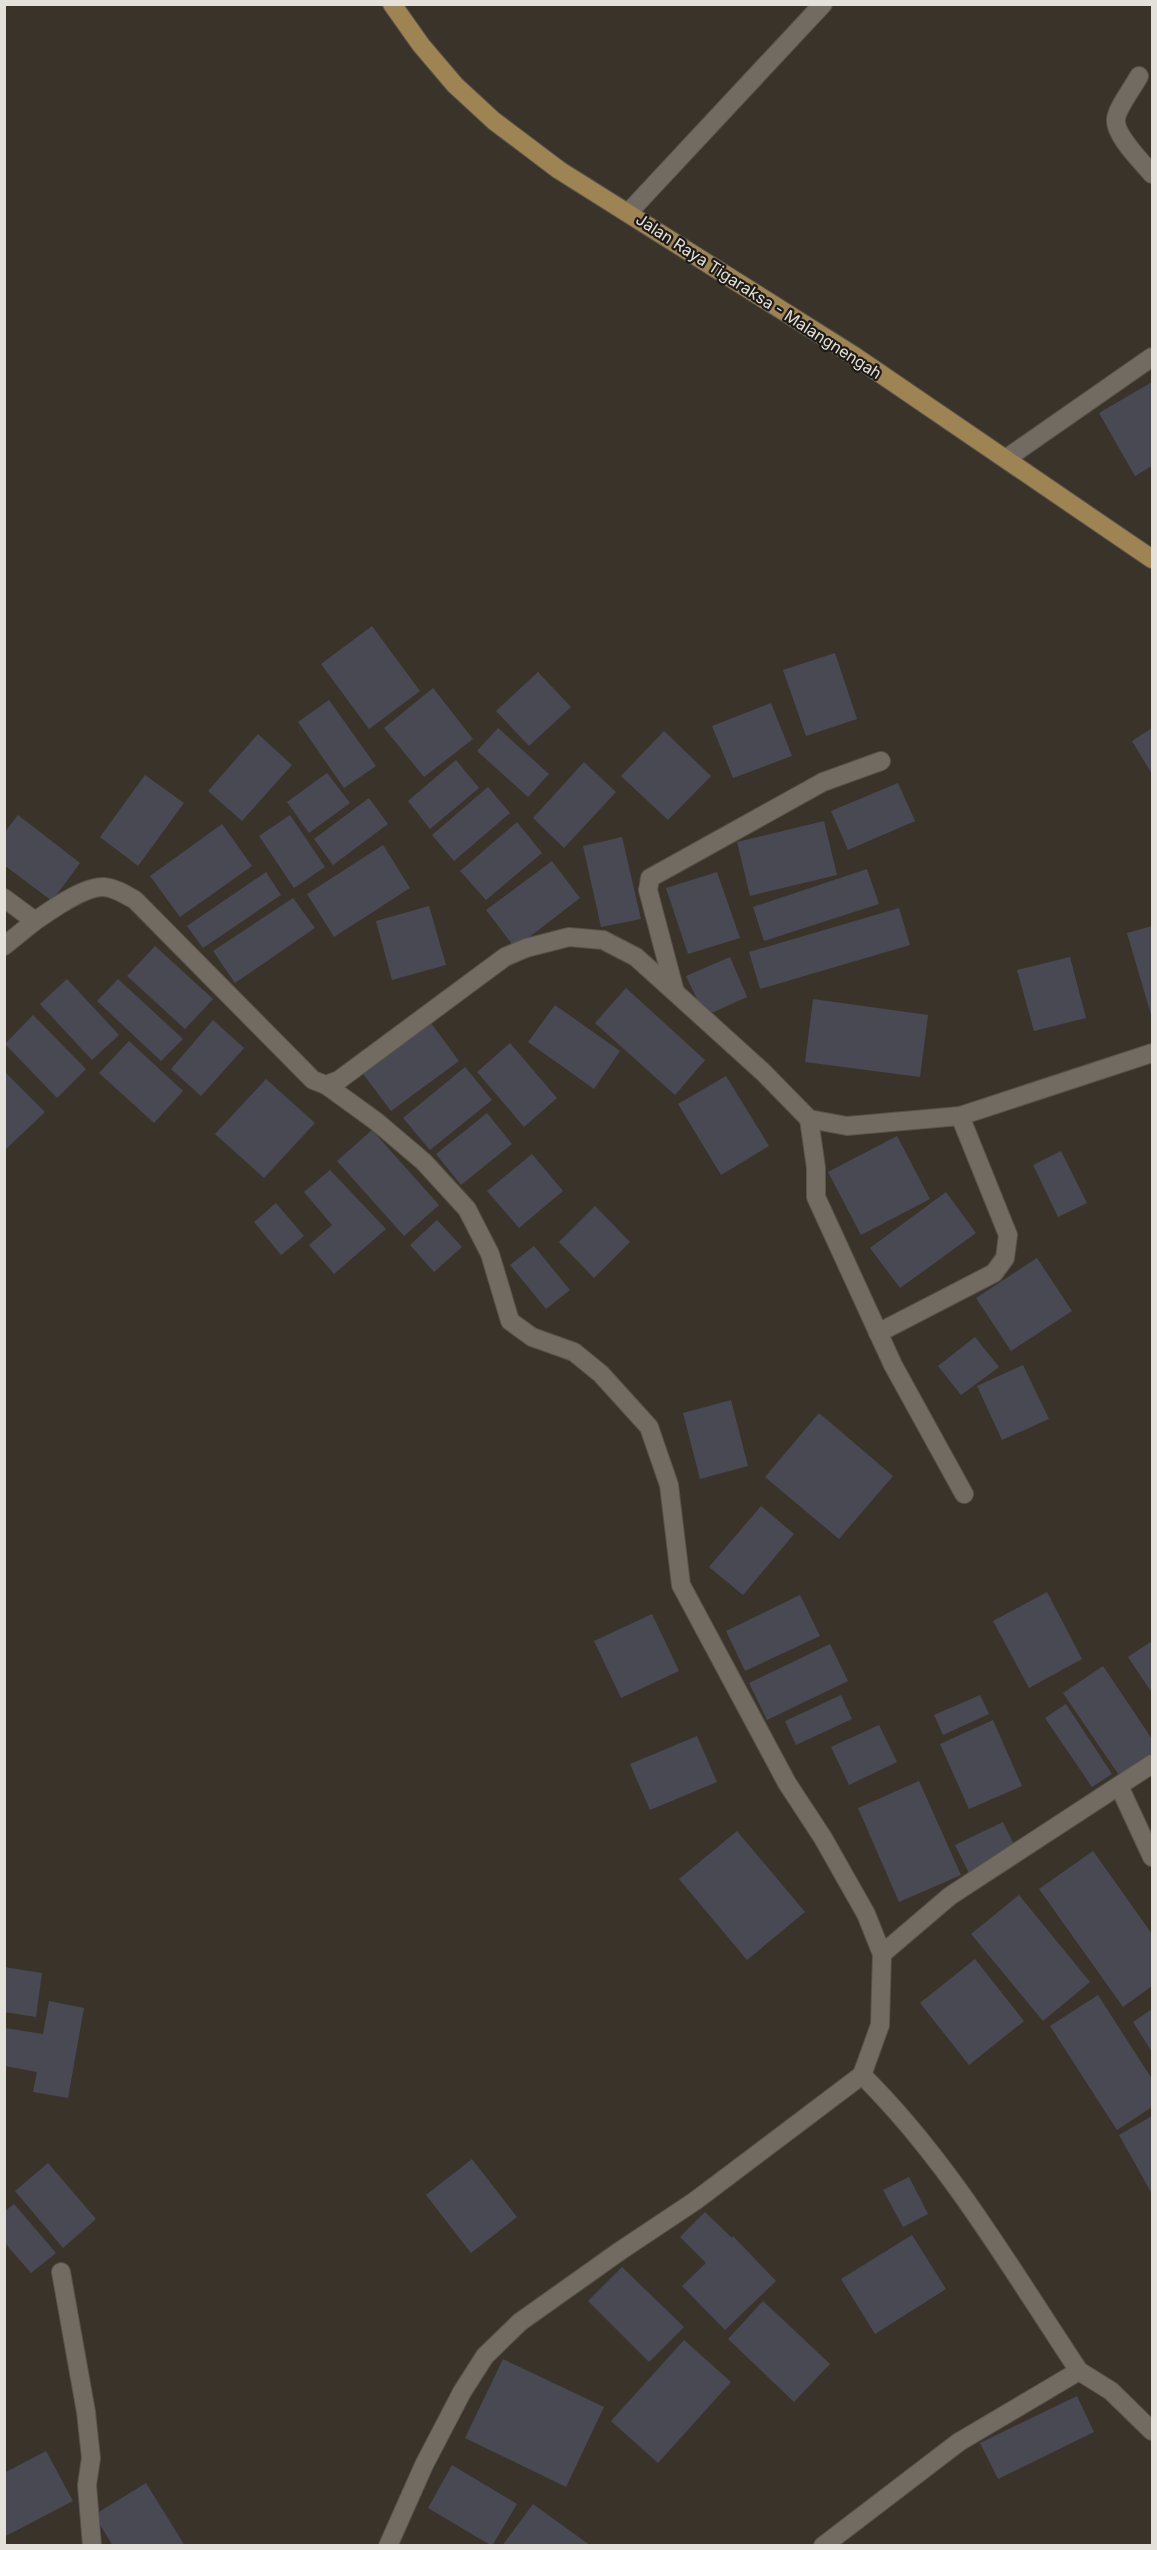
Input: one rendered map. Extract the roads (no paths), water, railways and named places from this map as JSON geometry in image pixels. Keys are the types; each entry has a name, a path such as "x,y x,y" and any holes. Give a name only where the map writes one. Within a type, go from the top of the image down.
{"main road":[{"name":"Jalan Raya Tigaraksa - Malangnengah","path":"392,4 421,45 448,77 494,121 559,170 854,355 1152,559"}],"street":[{"path":"628,213 823,4"},
{"path":"1139,76 1116,117 1123,138 1152,174"},
{"path":"1007,458 1152,357"},
{"path":"675,992 648,890 650,878 823,782 881,761"},
{"path":"4,946 54,908 88,890 103,887 118,890 135,900 152,915 313,1080 326,1085 377,1122 424,1162 467,1209 490,1254 510,1321 532,1336 574,1352 601,1374 649,1427 669,1485 681,1586 787,1783 823,1838 866,1914 882,1954 880,2025 862,2075 695,2201 520,2322 485,2356 462,2392 424,2465 388,2546"},
{"path":"4,898 35,921"},
{"path":"326,1085 339,1080 504,957 526,948 569,937 603,940 636,957 763,1072 808,1119 816,1168 816,1197 878,1333 964,1494"},
{"path":"808,1119 847,1126 960,1116 1152,1053"},
{"path":"878,1333 994,1273 1005,1258 1008,1235 960,1116"},
{"path":"882,1954 950,1896 1152,1764"},
{"path":"1119,1786 1152,1857"},
{"path":"862,2075 898,2110 957,2188 1079,2371 1111,2391 1152,2431"},
{"path":"61,2272 86,2412 91,2458 87,2485 93,2546"},
{"path":"823,2546 958,2442 1079,2371"}]}
